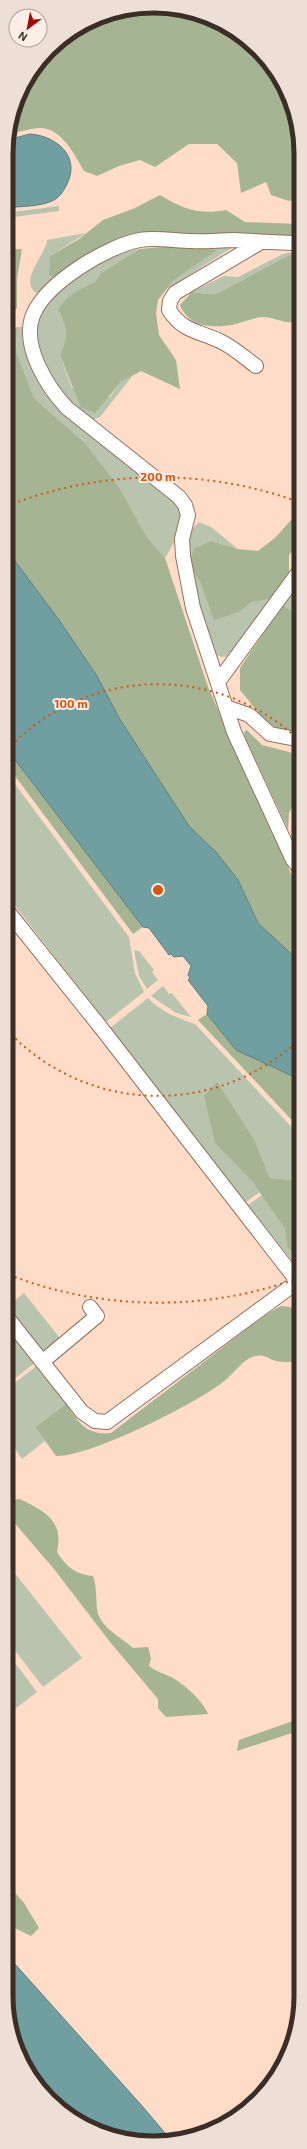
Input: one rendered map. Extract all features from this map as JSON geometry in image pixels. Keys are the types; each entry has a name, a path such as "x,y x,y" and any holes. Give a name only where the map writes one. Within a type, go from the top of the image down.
{"street":[{"path":"294,243 140,240 99,255 61,282 41,303 33,315 30,331 35,356 41,372 55,395 67,408 179,497 185,505 188,515 182,539 183,556 193,608 234,732 294,861"},
{"path":"256,366 221,341 187,329 174,319 169,310 170,301 175,293 261,242"},
{"path":"218,682 294,579"},
{"path":"226,707 249,715 270,734 294,739"},
{"path":"13,918 102,1029 294,1278"},
{"path":"13,1325 86,1416 95,1421 107,1422 294,1288"},
{"path":"42,1362 97,1316 90,1307"}],"green space":[{"path":"163,13 199,20 216,27 232,37 253,54 265,68 280,91 287,108 293,135 294,200 289,201 271,195 266,182 241,193 237,163 217,144 189,144 155,167 140,160 119,166 97,176 84,171 72,150 61,137 54,132 39,128 14,133 20,108 27,91 42,68 54,54 75,37 91,27 108,20 135,14"},
{"path":"160,195 176,204 192,210 208,212 226,210 245,222 294,224 294,236 169,234 58,278 49,275 50,256 79,239 103,220 135,208"},
{"path":"59,206 59,211 13,217 13,212"},
{"path":"86,233 50,256 58,278 39,294 32,289 30,283 31,276 46,246 47,240"},
{"path":"234,245 167,289 173,281 216,250 175,246"},
{"path":"175,246 217,250 173,281 158,300 156,313 159,335 176,360 180,389 141,371 121,382 95,413 81,408 60,355 66,337 66,332 64,322 58,310 66,299 80,289 95,282 101,273 139,249"},
{"path":"13,249 22,249 17,279 17,308 13,313"},
{"path":"139,249 101,273 95,282 80,289 58,310 64,322 66,332 66,337 60,355 72,388 110,397 121,382 133,375 100,417 92,419 81,411 59,389 50,376 38,349 36,334 37,320 48,302 70,283 106,259 124,252"},
{"path":"294,252 218,293 207,294 192,292 224,276 238,277 283,254"},
{"path":"294,253 294,322 286,322 262,317 232,325 208,326 195,322 189,318 180,305 192,292 207,294 218,293"},
{"path":"17,327 22,327 25,331 34,370 178,503 180,518 178,532 173,545 165,558 147,537 119,487 85,443 34,398 16,351"},
{"path":"17,327 16,351 34,398 85,443 119,487 147,537 165,558 208,687 291,874 294,877 294,956 258,923 238,880 216,852 189,826 119,718 97,676 59,620 13,558 13,329"},
{"path":"291,520 294,520 294,550 289,555 289,576 271,599 252,602 239,612 214,620 200,582 189,564 194,549 211,541 238,549 258,551 276,537"},
{"path":"199,522 211,527 238,549 211,541 189,564 200,582 214,619 239,612 252,602 271,599 230,655 225,657 216,654 212,650 187,563 189,536 192,529"},
{"path":"294,590 294,613 283,605"},
{"path":"283,605 294,613 294,733 281,730 266,722 240,690 240,668"},
{"path":"247,730 262,745 294,753 294,803 289,813 288,829 245,737 244,732"},
{"path":"13,757 143,927 133,934 13,773"},
{"path":"13,781 129,937 135,973 144,992 106,1022 13,903"},
{"path":"134,950 139,951 154,970 152,972 158,980 147,989 139,976"},
{"path":"163,986 169,994 172,993 191,1017 176,1013 151,996"},
{"path":"148,998 164,1011 195,1024 294,1130 294,1180 270,1178 255,1141 252,1181 260,1192 246,1202 110,1028"},
{"path":"207,1014 236,1050 294,1077 294,1123 198,1020"},
{"path":"217,1082 255,1141 270,1178 294,1180 294,1254 287,1247 285,1229 252,1181 215,1143 204,1096"},
{"path":"262,1195 285,1229 287,1247 294,1254 294,1263 248,1205"},
{"path":"24,1293 60,1338 60,1340 46,1352 41,1351 13,1317 13,1302"},
{"path":"281,1306 294,1309 294,1362 279,1362 262,1356 251,1357 242,1363 227,1379 190,1403 142,1428 92,1448 72,1454 56,1456 35,1427 66,1404 79,1422 89,1430 111,1433 265,1315"},
{"path":"13,1334 35,1363 13,1380"},
{"path":"37,1366 66,1404 35,1427 45,1441 22,1459 13,1446 13,1384"},
{"path":"20,1499 45,1513 55,1525 58,1532 57,1552 60,1557 68,1566 77,1572 93,1576 95,1581 97,1609 101,1621 114,1634 133,1648 148,1647 151,1658 149,1666 171,1677 187,1688 198,1699 208,1714 166,1717 158,1708 158,1699 110,1642 54,1569 13,1521 13,1500"},
{"path":"13,1571 82,1658 43,1687 13,1648"},
{"path":"13,1660 37,1692 13,1711"},
{"path":"294,1720 294,1732 237,1751 239,1740"},
{"path":"13,1890 24,1903 39,1928 31,1936 13,1927"}],"water":[{"path":"30,134 40,136 49,139 64,150 69,157 71,166 70,176 62,193 57,198 47,203 13,207 14,138"},
{"path":"13,558 59,620 97,676 119,718 189,826 216,852 238,880 258,923 294,956 294,1077 236,1050 207,1014 208,1006 188,980 190,978 188,975 191,966 183,956 174,957 171,954 169,955 149,928 143,927 13,757"},
{"path":"13,1962 167,2136 144,2136 108,2129 91,2122 75,2112 54,2095 37,2074 27,2058 20,2041 13,2005"}]}
